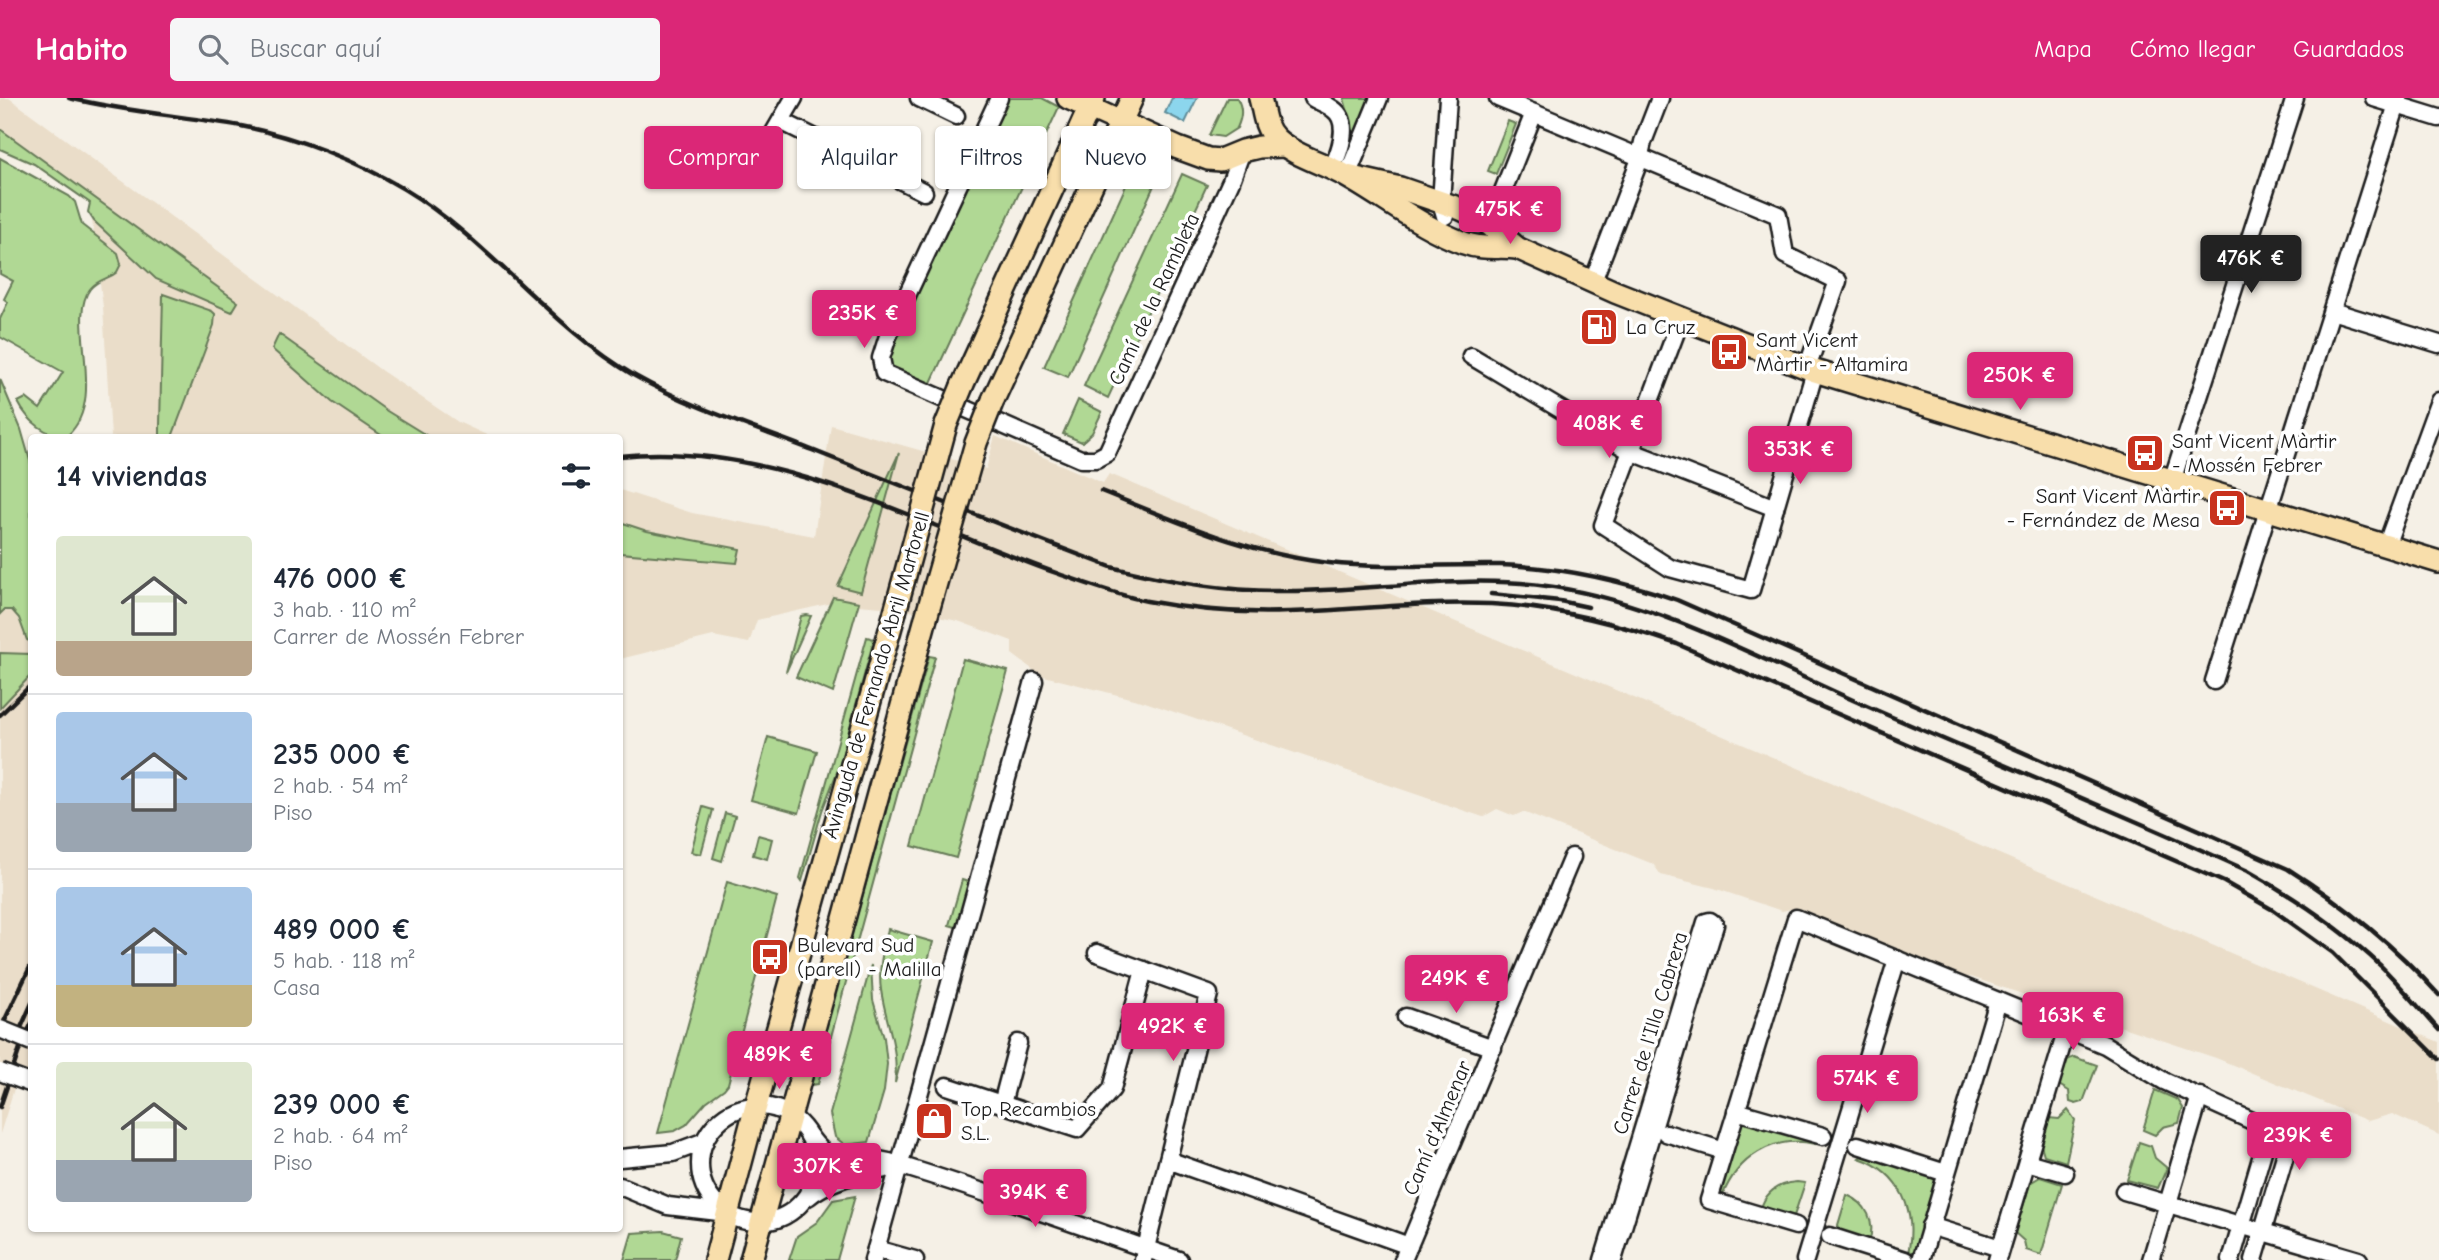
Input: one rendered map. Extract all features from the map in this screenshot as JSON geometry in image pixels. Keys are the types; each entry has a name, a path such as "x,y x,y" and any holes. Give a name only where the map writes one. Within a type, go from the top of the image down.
{"main road":[{"path":"1068,98 1092,103 1121,122 1208,159 1220,160 1259,146 1285,146"},
{"name":"Avinguda de Fernando Abril Martorell","path":"751,1260 976,443 993,400 1132,98"},
{"path":"1242,151 1256,128 1261,112 1260,100"},
{"path":"1260,100 1267,127 1285,146 1339,172 1451,237 1475,247 1517,248"},
{"name":"Avinguda de Fernando Abril Martorell","path":"715,1260 946,425 1092,103"},
{"path":"1339,172 1383,183 1485,220 1517,248 1681,319 1811,370 2439,562"},
{"path":"1449,209 1445,227 1451,237"},
{"path":"1475,247 1483,246 1490,238 1489,226 1485,220"}],"street":[{"path":"778,126 794,98"},
{"path":"919,98 956,116"},
{"name":"Camí de la Rambleta","path":"999,98 888,336 881,358 884,373 1081,458 1096,458 1107,453 1231,181 1242,151"},
{"path":"1312,98 1336,110 1339,115"},
{"path":"1336,98 1343,139 1339,172"},
{"path":"1339,172 1379,98"},
{"path":"1449,98 1449,209"},
{"path":"1498,98 1777,215 1784,255 1838,281 1751,590 1670,568 1603,525 1681,319"},
{"path":"1592,281 1660,98"},
{"path":"2172,481 2295,98"},
{"path":"2374,98 2398,101 2439,118"},
{"path":"2214,681 2398,101"},
{"path":"1503,191 1534,113"},
{"path":"781,121 924,192"},
{"path":"2332,312 2439,344"},
{"path":"1471,356 1630,451 1775,508"},
{"path":"2386,546 2439,401"},
{"path":"915,1260 875,1255 1034,681"},
{"name":"Camí d'Almenar","path":"1406,1253 1572,857"},
{"path":"1796,1226 1709,1200 1796,918 2105,1045 2164,1081 2261,1125 2266,1142 2231,1260"},
{"name":"Carrer de l'Illa Cabrera","path":"1603,1260 1706,922 1710,920 1715,925 1613,1260"},
{"path":"1097,953 1209,994 1145,1254"},
{"path":"1805,1260 1896,959"},
{"path":"947,1086 1077,1129 1112,1089 1144,970"},
{"path":"1921,1260 1998,1001"},
{"path":"1406,1017 1493,1048"},
{"path":"0,1029 28,1040"},
{"path":"1930,1226 1999,1254 2067,1029"},
{"path":"1002,1104 1018,1043"},
{"path":"0,1072 28,1082"},
{"path":"2151,1260 2200,1096"},
{"path":"900,1165 819,1187 786,1214 761,1222 738,1219 712,1199 702,1181 700,1161 705,1141 714,1125 729,1114 756,1106 774,1108 790,1116 827,1156 849,1161 878,1158 900,1165 1145,1254 1179,1260"},
{"path":"1736,1111 1823,1136"},
{"path":"1666,1133 1724,1151"},
{"path":"801,1203 810,1190 815,1167 813,1147 808,1136"},
{"path":"2254,1260 2287,1149 2286,1141 2280,1136 2273,1136 2266,1142"},
{"path":"623,1158 673,1153 705,1141"},
{"path":"1858,1145 1945,1173"},
{"path":"1168,1160 1406,1253"},
{"path":"2027,1162 2065,1173"},
{"path":"623,1187 668,1206 727,1213"},
{"path":"2124,1191 2359,1260"},
{"path":"1830,1236 1905,1260"}],"shaded area":[{"path":"0,98 9,98 382,371 458,422 484,434 111,434 103,307 90,204 34,164 0,149"},
{"path":"0,379 28,451 28,1077 17,1079 0,1134"},
{"path":"831,425 986,469 995,436 1103,483 1109,474 2439,1042 2439,1135 2392,1114 2368,1121 2216,1058 1971,977 1957,978 1795,908 1782,911 1714,888 1661,875 1653,864 1523,812 1514,816 1497,809 1483,817 1145,702 1040,675 1012,654 1012,641 958,621 895,608 832,603 757,620 749,643 713,636 623,658 623,491 692,513 814,536"}],"green space":[{"path":"1004,98 1042,98 1059,107 1047,133 1047,126 991,126"},
{"path":"1227,98 1237,98 1240,105 1241,116 1237,128 1223,137 1209,135"},
{"path":"1344,98 1374,98 1355,137 1345,102"},
{"path":"1508,121 1516,124 1496,174 1488,171"},
{"path":"0,129 238,302 232,312 156,279 94,221 88,212 90,203 34,164 0,149"},
{"path":"0,158 69,196 75,202 82,225 118,253 121,264 117,272 93,286 84,303 82,320 85,401 79,419 69,434 53,434 39,427 18,402 26,398 40,409 63,372 0,337 0,319 8,302 4,299 13,281 0,274"},
{"path":"1182,174 1207,185 1108,398 1084,386"},
{"path":"961,189 1021,189 929,387 894,370 885,352"},
{"path":"1124,189 1152,189 1068,377 1044,367"},
{"path":"163,294 215,314 214,325 173,434 160,434"},
{"path":"279,334 387,411 424,434 380,434 332,402 272,349"},
{"path":"0,379 28,454 28,640 19,618 12,610 4,610 0,614"},
{"path":"1078,400 1102,412 1092,433 1082,442 1063,434"},
{"path":"899,453 861,592 838,586"},
{"path":"623,523 647,531 740,549 737,563 623,553"},
{"path":"833,597 859,602 833,693 796,677"},
{"path":"801,616 811,616 786,672"},
{"path":"867,637 874,639 839,767 822,811 802,881 800,878"},
{"path":"0,653 28,654 28,678 0,708"},
{"path":"929,656 935,657 818,1084 810,1085"},
{"path":"963,659 1008,671 956,858 912,846"},
{"path":"768,737 817,751 799,813 751,800"},
{"path":"703,807 713,810 701,854 691,852"},
{"path":"725,813 735,816 722,861 713,858"},
{"path":"758,835 772,839 767,859 753,855"},
{"path":"962,880 971,883 959,928 949,925"},
{"path":"727,882 777,897 728,1084 706,1102 686,1125 675,1131 658,1133"},
{"path":"888,929 933,942 895,1083 894,1047 880,982"},
{"path":"871,965 873,1000 884,1038 887,1064 884,1091 869,1142 845,1145 835,1137 830,1114"},
{"path":"2074,1057 2097,1065 2083,1102 2076,1104 2070,1102 2069,1091 2059,1085 2067,1060"},
{"path":"2155,1090 2178,1100 2183,1108 2179,1123 2163,1127 2155,1135 2143,1130"},
{"path":"2068,1110 2075,1120 2066,1162 2044,1155 2041,1145 2049,1118 2059,1119"},
{"path":"1745,1119 1814,1140 1815,1144 1785,1143 1758,1152 1737,1171 1722,1197 1718,1190 1740,1121"},
{"path":"2139,1142 2151,1146 2155,1158 2167,1168 2158,1188 2127,1180"},
{"path":"1863,1155 1932,1175 1935,1180 1916,1249 1911,1253 1908,1253 1910,1223 1903,1195 1886,1173 1859,1158"},
{"path":"2040,1177 2062,1184 2041,1255 2026,1250 2024,1241 2015,1233 2030,1183"},
{"path":"1805,1183 1794,1216 1790,1218 1760,1211 1773,1190 1784,1184"},
{"path":"1847,1195 1860,1203 1868,1214 1871,1228 1869,1243 1840,1233 1838,1225"},
{"path":"855,1196 837,1260 789,1260 797,1236 817,1222 833,1200"},
{"path":"663,1231 681,1236 675,1260 624,1260 632,1233"}],"water":[{"path":"1172,98 1197,98 1185,123 1165,113"}],"railway":[{"path":"69,98 241,126 304,143 366,168 435,210 492,257 575,333 635,376 722,416 1111,567 1193,584 1256,591 1312,591 1450,582 1519,583 1594,595 1673,620 2248,871 2301,903 2366,952 2439,1030"},
{"path":"623,456 678,454 734,461 790,473 899,510 1059,574 1147,601 1218,611 1253,612 1491,604 1562,612 1654,636 2224,882 2273,910 2333,953 2439,1059"},
{"path":"1101,491 1213,535 1298,558 1372,566 1500,565 1545,568 1634,586 1677,600 2288,869 2368,927 2439,995"},
{"path":"1491,594 1560,601 1588,607"},
{"path":"0,715 28,688"},
{"path":"0,1030 28,971"},
{"path":"19,1032 28,1012"},
{"path":"0,1107 28,1031"}],"place":[{"name":"La Cruz","path":"1599,327"},
{"name":"Sant Vicent Màrtir - Altamira","path":"1729,352"},
{"name":"Sant Vicent Màrtir - Mossén Febrer","path":"2145,453"},
{"name":"Sant Vicent Màrtir - Fernández de Mesa","path":"2227,508"},
{"name":"Bulevard Sud (parell) - Malilla","path":"770,957"},
{"name":"Top Recambios S.L.","path":"934,1121"}]}
